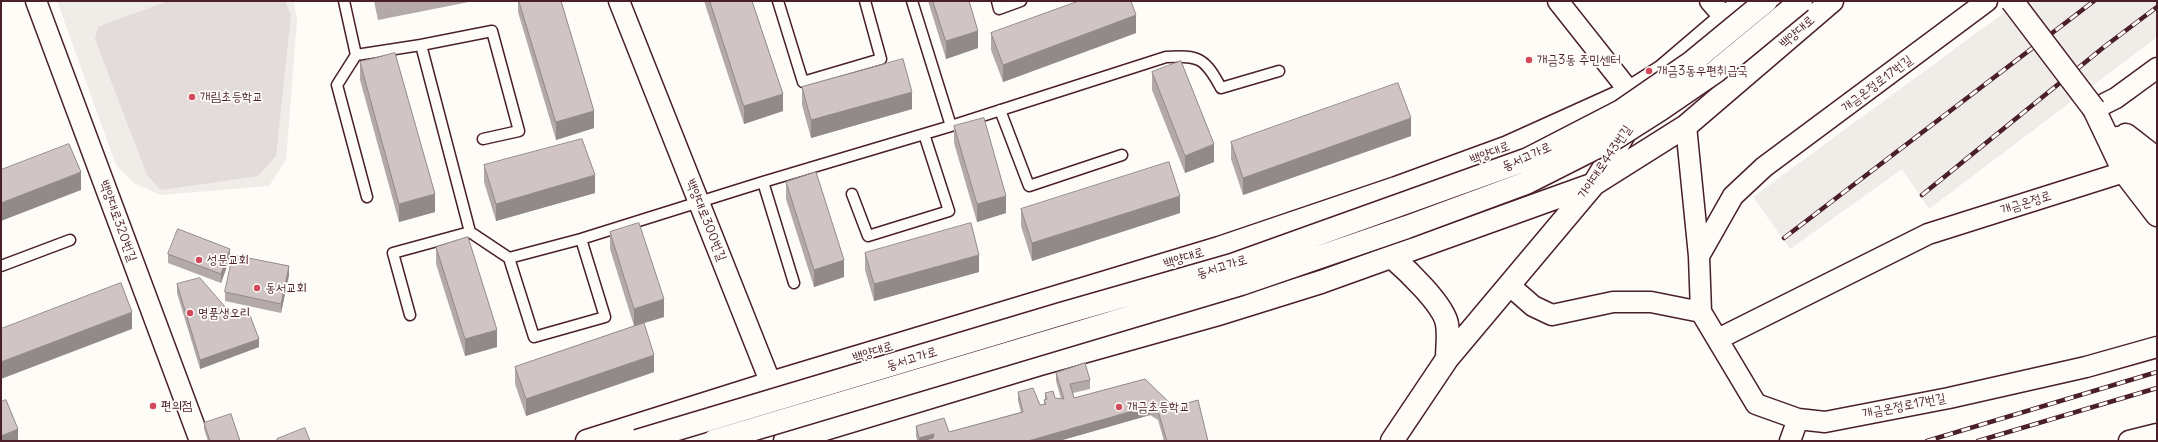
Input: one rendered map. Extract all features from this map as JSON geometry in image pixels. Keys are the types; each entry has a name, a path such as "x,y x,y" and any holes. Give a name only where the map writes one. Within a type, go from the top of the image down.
{"main road":[{"name":"백양대로","path":"587,441 771,383 1219,248 1396,188 1508,147 1630,92 1664,71 1744,1"},
{"name":"동서고가로","path":"637,441 1061,314 1232,265 1528,159 1620,112 1692,62 1766,1"},
{"name":"동서고가로","path":"714,441 1241,284 1407,227 1526,183 1617,137 1661,109 1716,72 1801,1"},
{"name":"백양대로","path":"789,440 1040,364 1215,315 1322,282 1594,184 1686,126 1832,1"},
{"path":"2012,1 2094,109 2157,187"},
{"name":"가야대로443번길","path":"1392,441 1447,359 1594,184 1664,71"},
{"path":"2094,109 2157,159"},
{"path":"2094,109 2124,172 2157,215"},
{"path":"1508,147 1545,202 1550,236"},
{"path":"1392,257 1413,275 1435,302 1448,323 1447,359"}],"street":[{"name":"백양대로320번길","path":"36,1 200,441"},
{"name":"백양대로300번길","path":"619,1 771,383 789,440"},
{"path":"1558,1 1630,92"},
{"path":"1710,1 1725,18"},
{"name":"개금온정로17번길","path":"1987,1 1764,167 1733,196 1700,256 1701,312 1756,404 1798,420 1825,422 1949,398 2086,367 2157,347"},
{"path":"2094,109 2116,98 2157,68"},
{"path":"1686,126 1700,256"},
{"name":"개금온정로","path":"1718,339 1928,234 2124,172"},
{"path":"1509,285 1533,306 1552,315 1613,302 1651,302 1701,312"},
{"path":"1790,441 1798,420"},
{"path":"2130,441 2157,434"}],"lane":[{"path":"344,1 356,55 337,85 367,197"},
{"path":"778,1 803,82 881,59 865,1"},
{"path":"912,1 951,126"},
{"path":"996,1 999,9 1021,1"},
{"path":"356,55 421,45 492,31 519,131 483,139"},
{"path":"421,45 470,232 509,258 534,337 605,317 581,239"},
{"path":"509,258 581,239 763,182 951,126 1166,57 1184,56 1197,58 1210,68 1220,88 1280,71"},
{"path":"1000,110 1029,186 1122,155"},
{"path":"852,194 868,236 949,211 924,134"},
{"path":"763,182 794,283"},
{"path":"410,315 393,253 470,232"},
{"path":"1,266 70,240"}],"shaded area":[{"name":"개림초등학교","path":"57,1 294,1 297,21 286,160 269,186 160,195 134,183 116,165"},
{"name":"개림초등학교","path":"168,1 285,1 291,15 276,156 258,176 161,190 147,175 95,39 98,27"},
{"path":"2020,1 2157,1 2157,37 1929,209 1902,169 1790,249 1753,197"}],"building":[{"path":"519,1 561,1 594,111 556,122"},
{"path":"710,1 752,1 783,94 744,106"},
{"path":"933,1 969,1 978,31 946,41"},
{"path":"1079,1 1131,1 1136,15 1003,65 991,33"},
{"path":"395,53 435,194 399,204 360,62"},
{"path":"903,59 912,92 811,120 802,87"},
{"path":"1181,61 1214,144 1185,156 1152,72"},
{"path":"1398,83 1411,118 1243,178 1231,142"},
{"path":"984,118 1006,196 977,204 954,126"},
{"path":"582,139 595,175 496,204 484,165"},
{"path":"69,144 81,172 1,203 1,170"},
{"path":"1169,162 1180,196 1032,243 1021,209"},
{"path":"816,172 844,260 814,270 786,182"},
{"path":"639,223 664,299 634,309 610,232"},
{"path":"971,223 979,255 874,284 865,253"},
{"name":"성문교회","path":"178,229 230,249 221,274 168,254"},
{"path":"468,237 497,330 465,339 436,247"},
{"name":"동서교회","path":"233,255 289,266 281,304 225,292"},
{"path":"200,278 234,317 249,313 259,339 200,360 177,284"},
{"path":"121,283 132,312 1,362 1,329"},
{"path":"644,323 654,355 526,399 515,367"},
{"name":"개금초등학교","path":"1085,363 1090,380 1070,384 1074,398 1145,379 1174,407 1198,400 1208,441 1167,441 1158,411 1150,406 1028,441 922,441 933,438 934,434 919,438 916,426 944,418 949,432 1023,412 1018,392 1033,388 1040,405 1046,404 1044,400 1047,399 1045,393 1053,391 1055,398 1064,399 1056,373"},
{"path":"6,400 18,429 1,436 1,402"},
{"path":"231,414 240,441 210,441 204,423"},
{"path":"305,428 310,441 277,441 277,439"}],"railway":[{"path":"1784,238 2094,1"},
{"path":"1922,195 2104,47 2157,7"},
{"path":"1927,441 2157,372"},
{"path":"1978,441 2157,388"}],"place":[{"name":"개금3동 주민센터","path":"1529,60"},
{"name":"개금3동우편취급국","path":"1649,71"},
{"name":"개림초등학교","path":"192,97"},
{"name":"성문교회","path":"199,260"},
{"name":"동서교회","path":"257,288"},
{"name":"명품생오리","path":"190,313"},
{"name":"편의점","path":"153,406"},
{"name":"개금초등학교","path":"1119,407"}]}
